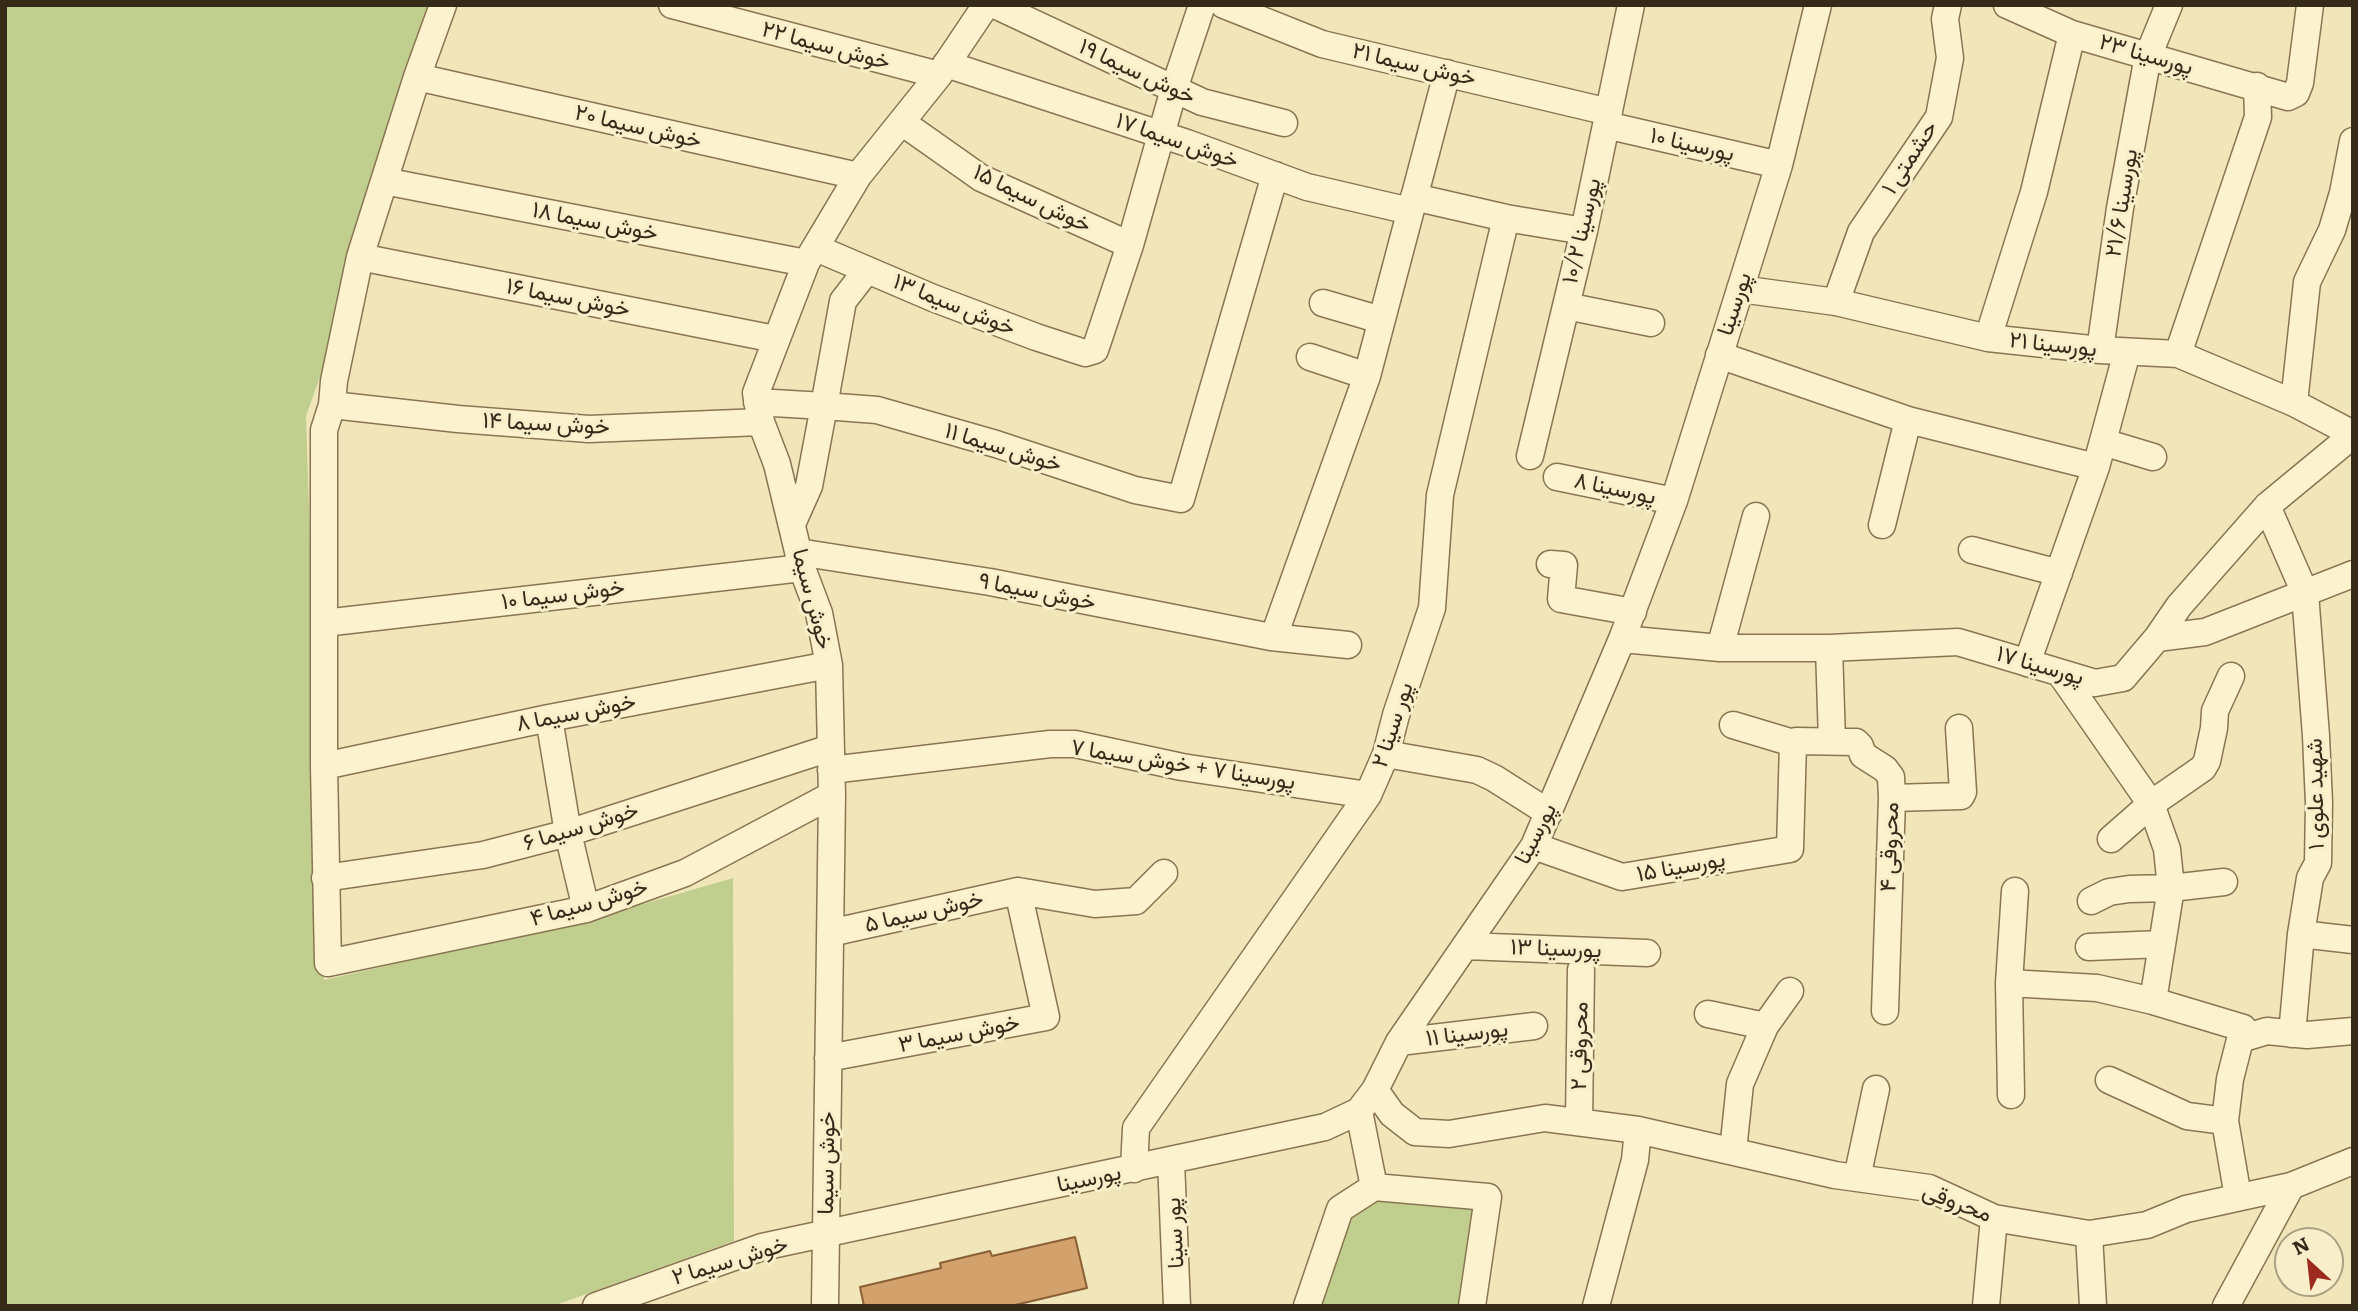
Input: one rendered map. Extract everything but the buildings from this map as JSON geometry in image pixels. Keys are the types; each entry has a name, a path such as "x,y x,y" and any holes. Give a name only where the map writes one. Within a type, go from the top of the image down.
{"street":[{"path":"325,878 324,430 332,405 334,381 360,257 417,77 443,5"},
{"name":"خوش سیما ۲۲","path":"672,5 943,70"},
{"path":"759,412 756,393 775,339 811,255 858,176 943,70 986,5"},
{"name":"خوش سیما ۱۹","path":"995,5 1202,102 1284,123"},
{"path":"1130,245 1174,89 1202,5"},
{"name":"خوش سیما ۲۱","path":"1224,5 1322,44 1447,73 1607,118"},
{"name":"پورسینا ۱۰/۲","path":"1530,456 1584,231 1631,5"},
{"name":"پورسینا","path":"826,1234 1325,1127 1359,1111 1376,1090 1399,1042 1534,846 1633,612 1674,501 1779,165 1818,5"},
{"name":"حشمتی ۱","path":"1836,302 1861,232 1939,117 1950,58 1945,19 1948,5"},
{"name":"پورسینا ۲۳","path":"2007,5 2072,34 2258,86 2288,97 2296,93 2300,83 2310,5"},
{"name":"پورسینا ۲۱/۶","path":"2100,350 2120,208 2148,56 2169,5"},
{"path":"1988,338 2034,191 2072,34"},
{"name":"خوش سیما ۱۷","path":"943,70 1162,135 1307,187 1584,231"},
{"path":"1274,636 1367,376 1447,73"},
{"name":"خوش سیما ۲۰","path":"417,77 858,176"},
{"path":"2178,354 2258,117 2258,86"},
{"name":"پورسینا ۱۰","path":"1607,118 1779,165"},
{"name":"خوش سیما ۱۵","path":"903,123 981,178 1130,245"},
{"path":"2294,402 2307,282 2332,230 2343,193 2353,141"},
{"name":"خوش سیما ۱۱","path":"759,412 824,406 877,410 996,444 1135,490 1181,499 1275,176"},
{"name":"خوش سیما ۱۸","path":"384,181 811,255"},
{"name":"پور سینا ۲","path":"1134,1169 1136,1128 1368,795 1386,754 1396,715 1432,608 1440,495 1506,218"},
{"name":"خوش سیما ۱۳","path":"811,255 867,270 933,298 1085,354 1095,350 1130,245"},
{"name":"خوش سیما ۱۶","path":"360,257 775,339"},
{"path":"792,524 809,486 843,301 867,270"},
{"name":"پورسینا ۲۱","path":"1740,289 1836,302 1988,338 2100,350 2178,354 2294,402 2353,435"},
{"path":"1323,303 1381,320"},
{"path":"1566,306 1651,323"},
{"path":"2027,663 2100,455 2127,352"},
{"path":"1719,355 1908,420 2100,455 2153,457"},
{"path":"1310,358 1367,376"},
{"name":"خوش سیما ۱۴","path":"332,405 458,419 589,429 759,412"},
{"name":"خوش سیما","path":"759,412 777,464 800,560 819,613 829,665 830,933 825,1306"},
{"path":"1882,525 1908,420"},
{"name":"پورسینا ۱۷","path":"1622,639 1720,648 1829,648 1958,642 2095,683 2123,678 2157,638 2179,606 2267,506 2353,435"},
{"name":"پورسینا ۸","path":"1557,477 1674,501"},
{"name":"شهید علوی ۱","path":"2267,506 2305,593 2319,803 2318,863 2310,878 2301,933 2292,1034"},
{"path":"1720,648 1756,516"},
{"path":"1972,550 2059,573"},
{"name":"خوش سیما ۹","path":"800,560 990,582 1170,618 1274,636 1348,645"},
{"name":"خوش سیما ۱۰","path":"324,623 800,560"},
{"path":"1549,564 1564,565 1560,599 1633,612"},
{"path":"2157,638 2205,632 2353,574"},
{"path":"1829,648 1832,741"},
{"name":"خوش سیما ۸","path":"324,765 549,718 829,665"},
{"path":"2060,673 2151,804 2167,849 2171,888 2153,1001"},
{"path":"2111,839 2151,804 2203,768 2214,728 2215,711 2231,676"},
{"path":"549,718 568,834 586,909"},
{"path":"1733,725 1793,743"},
{"path":"1892,798 1961,796 1963,792 1959,728"},
{"name":"محروقی ۴","path":"1793,743 1856,741 1863,755 1888,772 1892,798 1885,1012"},
{"name":"پورسینا ۱۵","path":"1534,846 1622,877 1790,849 1793,743"},
{"name":"پورسینا ۷ + خوش سیما ۷","path":"831,771 1050,744 1074,744 1182,767 1368,795"},
{"path":"1386,754 1477,770 1549,813"},
{"name":"خوش سیما ۶","path":"325,878 483,855 831,771"},
{"name":"خوش سیما ۴","path":"325,878 328,964 586,909 685,873 831,771"},
{"path":"1018,891 1095,904 1136,901 1164,873"},
{"path":"2091,901 2109,892 2129,888 2171,888 2224,882"},
{"name":"خوش سیما ۵","path":"830,933 1018,891"},
{"name":"خوش سیما ۳","path":"828,1058 1046,1017 1018,891"},
{"path":"2011,1096 2009,983 2015,891"},
{"path":"2301,933 2353,940"},
{"path":"2089,947 2162,944"},
{"name":"پورسینا ۱۳","path":"1465,946 1647,953"},
{"name":"محروقی ۲","path":"1579,1122 1581,970"},
{"path":"2009,983 2097,988 2153,1001 2241,1034 2267,1031 2292,1034 2353,1031"},
{"path":"1733,1151 1740,1084 1765,1027 1790,991"},
{"path":"1708,1014 1765,1027"},
{"name":"پورسینا ۱۱","path":"1399,1042 1534,1026"},
{"path":"2238,1197 2225,1121 2230,1079 2241,1034"},
{"path":"2109,1080 2187,1115 2225,1121"},
{"path":"1857,1178 1875,1089"},
{"name":"محروقی","path":"1376,1090 1392,1114 1415,1132 1449,1134 1545,1118 1638,1130 1835,1175 1929,1188 1994,1219 2089,1234 2147,1225 2186,1209 2291,1186 2353,1161"},
{"path":"1359,1111 1374,1187"},
{"path":"1596,1306 1636,1160 1638,1130"},
{"name":"پور سینا","path":"1171,1161 1178,1306"},
{"path":"2226,1306 2291,1186"},
{"path":"1307,1306 1340,1209 1374,1187 1489,1197 1472,1306"},
{"path":"1986,1306 1994,1219"},
{"name":"خوش سیما ۲","path":"596,1306 762,1247 826,1234"},
{"path":"2089,1234 2093,1306"}],"green space":[{"path":"5,5 454,5 306,416 324,980 588,920 733,878 734,1241 553,1306 5,1306"},
{"path":"1390,1193 1478,1207 1461,1306 1320,1306 1357,1207"}]}
